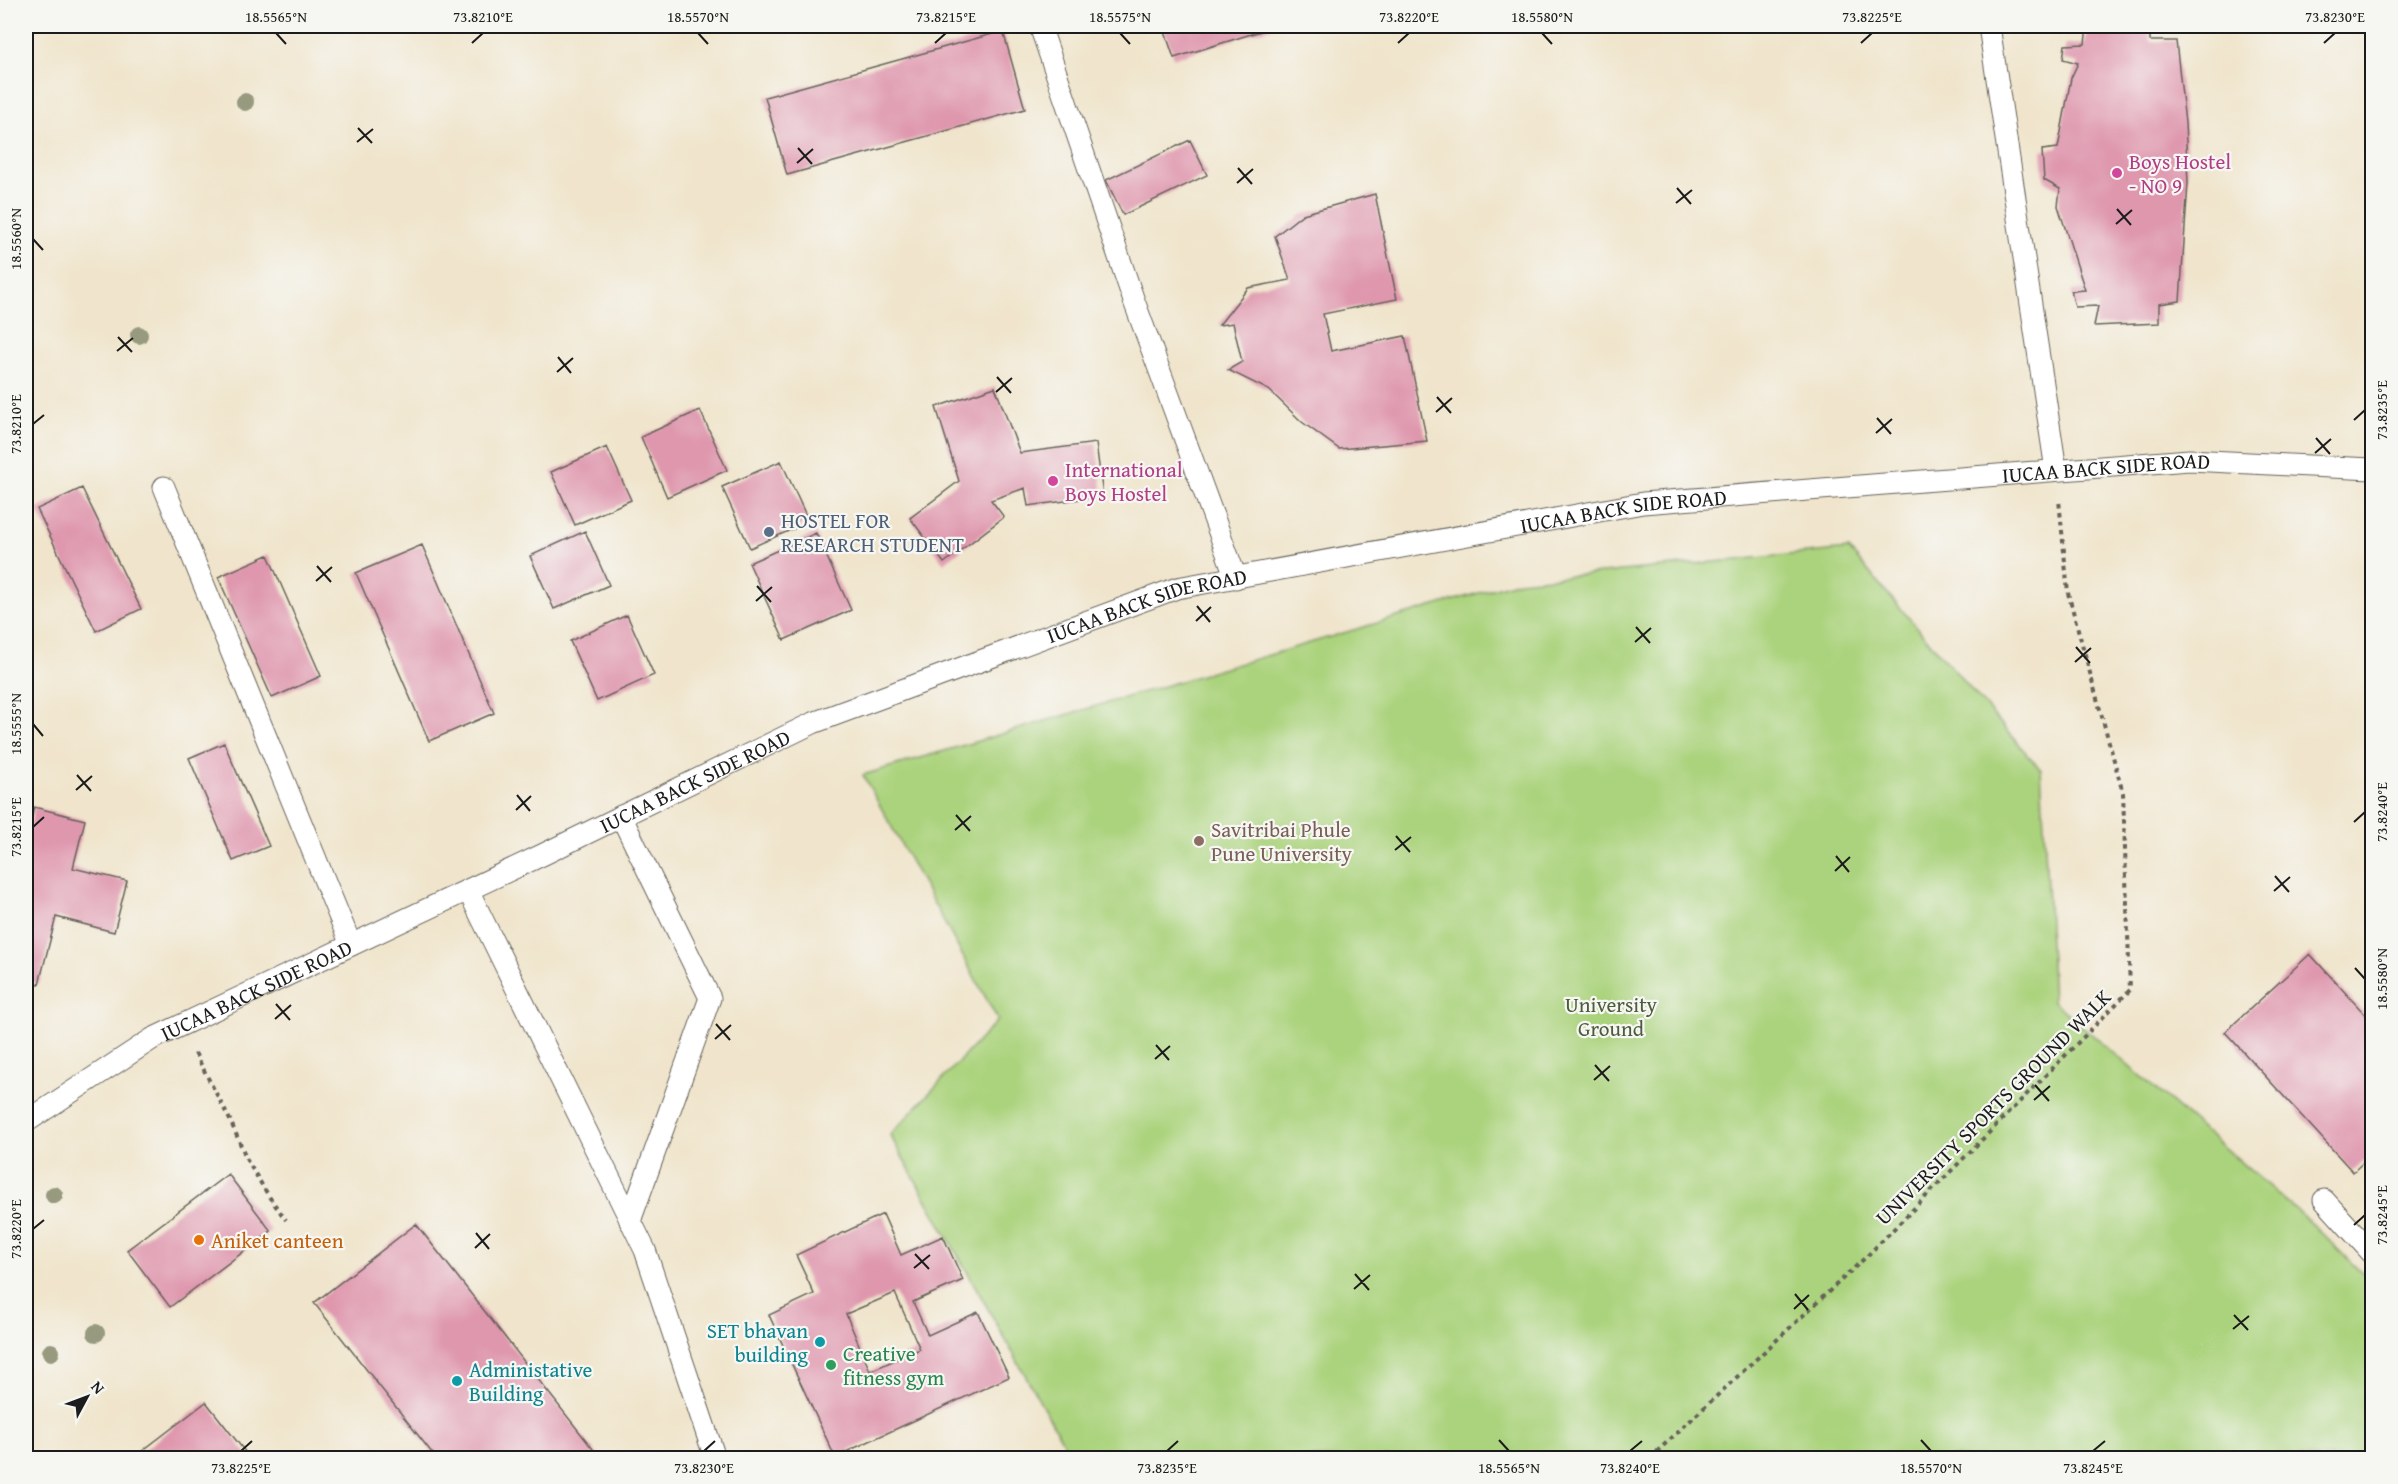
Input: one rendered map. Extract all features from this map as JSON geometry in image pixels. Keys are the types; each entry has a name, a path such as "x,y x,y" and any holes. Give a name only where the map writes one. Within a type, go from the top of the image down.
{"lane":[{"path":"1040,26 1134,301 1236,578"},
{"path":"1989,26 2056,470"},
{"name":"IUCAA BACK SIDE ROAD","path":"26,1122 152,1039 468,890 813,723 1177,588 1643,503 2189,460 2373,470"},
{"path":"164,487 351,945"},
{"path":"621,816 710,998 630,1221"},
{"path":"468,890 645,1250 715,1458"},
{"path":"2324,1200 2373,1253"}],"path":[{"name":"UNIVERSITY SPORTS GROUND WALK","path":"1650,1458 1867,1256 2130,990 2123,793 2068,593 2056,470"},
{"path":"181,1025 230,1120 248,1162 286,1220"}],"green space":[{"name":"University Ground","path":"1849,549 2041,770 2053,1001 2308,1220 2372,1283 2372,1458 1072,1458 890,1135 998,1020 863,775 1519,581"}],"building":[{"path":"1163,26 1277,26 1174,58"},
{"path":"2087,26 2150,26 2150,41 2176,41 2185,123 2188,183 2180,301 2159,304 2159,323 2094,326 2098,306 2075,307 2071,291 2085,290 2058,206 2060,189 2044,180 2042,150 2058,148 2071,78 2078,63 2063,59 2065,45 2085,44"},
{"path":"1003,31 1025,109 787,175 765,97"},
{"path":"1190,140 1207,175 1123,215 1106,180"},
{"path":"1375,194 1397,299 1323,314 1331,351 1405,336 1427,441 1339,449 1302,422 1269,390 1228,370 1242,362 1233,323 1219,325 1248,288 1290,280 1275,236 1303,214"},
{"path":"995,387 1020,453 1096,443 1103,496 1028,506 1025,488 991,500 1004,517 944,563 910,518 959,481 936,407"},
{"path":"700,410 727,470 667,497 641,437"},
{"path":"607,447 631,500 575,525 551,472"},
{"path":"781,461 809,522 750,548 722,487"},
{"path":"82,488 141,609 96,631 37,509"},
{"path":"585,531 609,585 554,609 530,556"},
{"path":"816,533 851,610 784,640 749,563"},
{"path":"422,545 494,713 429,741 356,573"},
{"path":"268,555 321,676 272,698 218,577"},
{"path":"627,615 654,675 597,701 570,641"},
{"path":"224,743 269,846 233,861 189,758"},
{"path":"34,807 85,820 73,868 127,881 114,932 56,917 39,984 26,980 26,842"},
{"path":"2310,954 2372,1022 2372,1154 2353,1172 2225,1032"},
{"name":"Aniket canteen","path":"228,1174 271,1231 170,1307 127,1250"},
{"name":"SET bhavan building","path":"883,1214 901,1255 943,1236 963,1280 913,1302 928,1335 978,1312 1009,1377 835,1457 769,1315 814,1294 796,1255","holes":["895,1293 920,1349 870,1371 846,1314"]},
{"name":"Administative Building","path":"416,1224 600,1458 436,1458 314,1303"},
{"path":"206,1402 250,1458 133,1458"}],"place":[{"name":"Boys Hostel - NO 9","path":"2117,173"},
{"name":"International Boys Hostel","path":"1053,481"},
{"name":"HOSTEL FOR RESEARCH STUDENT","path":"769,532"},
{"name":"Savitribai Phule Pune University","path":"1199,841"},
{"name":"Aniket canteen","path":"199,1240"},
{"name":"SET bhavan building","path":"820,1342"},
{"name":"Creative fitness gym","path":"831,1365"},
{"name":"Administative Building","path":"457,1381"}]}
